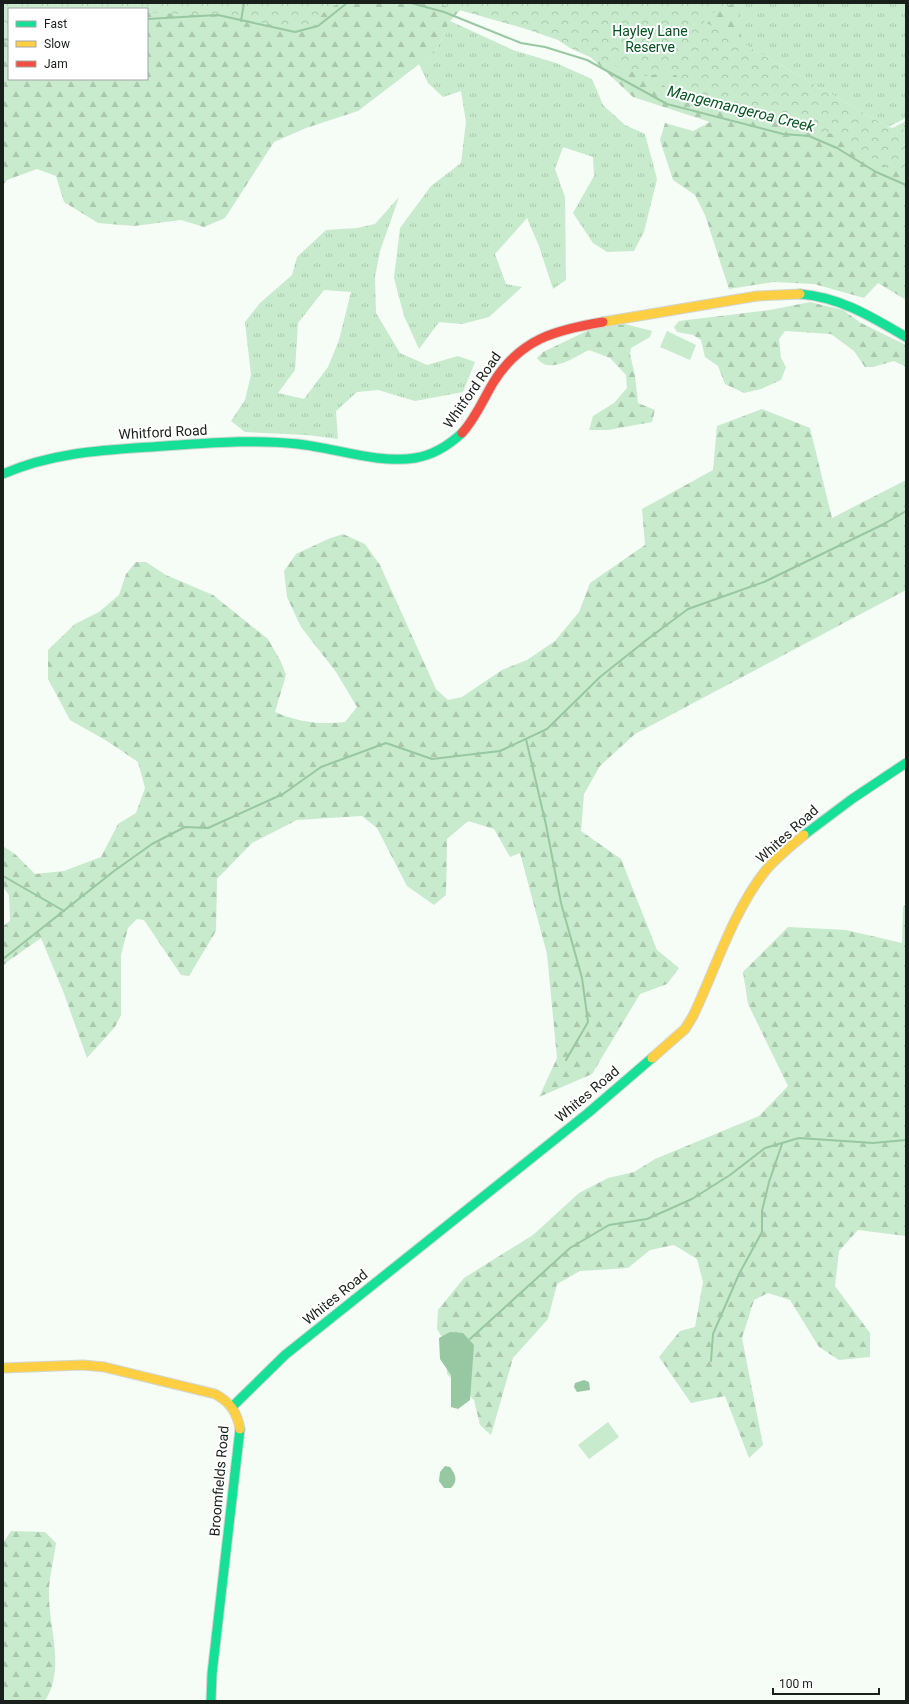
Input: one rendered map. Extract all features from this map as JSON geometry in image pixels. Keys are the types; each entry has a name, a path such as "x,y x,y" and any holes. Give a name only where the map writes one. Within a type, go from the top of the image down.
{"street":[{"name":"Whitford Road","path":"3,474 42,459 71,453 249,441 299,444 399,458 426,456 444,448 456,439 475,416 506,365 524,348 540,338 570,328 751,297 792,294 825,297 854,308 906,337"},
{"name":"Whites Road","path":"233,1406 285,1356 588,1113 685,1029 694,1016 744,904 769,866 793,844 834,811 906,763"},
{"name":"Broomfields Road","path":"3,1368 83,1365 104,1367 209,1392 222,1397 233,1406 239,1419 240,1434 212,1674 211,1701"}],"green space":[{"path":"3,3 467,3 450,21 435,52 358,111 306,128 274,142 225,218 204,227 181,220 134,226 98,223 64,202 56,176 37,169 7,180 3,185"},
{"path":"3,3 339,3 323,13 313,27 301,29 213,16 148,12 148,8 8,8 8,38 3,41"},
{"name":"Hayley Lane Reserve","path":"435,3 734,3 700,19 888,127 906,130 906,167 891,170 869,156 853,149 833,134 819,131 813,127 764,119 742,119 713,103 695,96 675,92 657,82 663,80 679,88 683,85 676,75 664,73 646,76 592,58 570,48 558,40 526,29"},
{"path":"471,3 736,3 742,42 779,96 874,138 906,121 906,300 878,283 864,298 814,284 774,282 729,289 705,215 695,195 673,180 660,140 665,123 693,131 710,122 633,97 549,18"},
{"path":"724,3 906,3 906,118 888,127 700,19"},
{"path":"450,21 513,50 556,63 592,79 603,105 625,125 645,134 657,179 644,232 634,251 607,252 593,243 573,213 594,176 593,157 563,147 555,169 565,197 566,280 553,289 539,246 527,218 495,254 506,284 522,287 489,317 462,324 439,322 419,349 404,316 394,278 400,228 431,186 461,163 466,122 461,91 443,97 428,83 419,64 435,52"},
{"path":"399,197 380,251 375,277 376,313 400,353 427,365 458,356 475,362 463,392 415,401 378,390 357,392 336,411 338,439 307,435 245,432 231,421 245,400 251,375 245,322 260,303 292,275 297,257 326,230 357,228 375,224","holes":["324,290 351,292 339,340 328,367 304,399 278,393 295,370 298,323"]},
{"path":"810,302 843,310 861,323 906,345 906,367 894,361 873,367 865,367 854,351 831,334 785,331 779,339 781,358 786,367 781,380 761,389 744,393 725,384 718,366 705,357 701,340 693,335 677,332 674,327 679,321 770,310"},
{"path":"625,324 652,331 650,337 631,348 630,354 635,376 638,403 655,410 652,422 608,430 589,430 593,416 614,403 627,388 626,375 610,358 589,350 570,360 555,365 542,363 537,358 543,352 591,329"},
{"path":"667,331 696,345 690,360 660,347"},
{"path":"762,409 810,428 832,518 906,480 906,590 635,734 600,766 584,794 581,831 621,859 657,950 679,968 667,984 640,994 592,1074 539,1097 557,1058 547,954 520,853 510,857 494,829 468,821 447,839 446,895 434,905 407,886 377,828 362,816 297,820 252,843 217,879 216,931 189,976 181,975 144,920 137,919 128,928 121,955 121,1015 115,1027 87,1058 63,991 41,938 3,966 3,926 10,921 9,895 3,887 3,846 16,855 35,874 64,871 101,857 118,824 136,813 145,788 138,762 107,741 70,720 48,679 48,650 75,624 99,612 119,595 126,574 136,562 146,562 166,575 213,595 268,639 281,662 286,675 275,712 309,722 345,722 357,707 336,672 301,627 287,597 284,571 296,554 328,539 343,534 365,544 380,565 436,689 448,700 462,697 502,670 527,660 555,641 579,612 590,583 645,545 642,509 713,470 717,426"},
{"path":"906,904 906,1236 858,1230 839,1251 835,1286 870,1333 870,1357 839,1360 819,1347 790,1300 768,1293 754,1300 742,1338 763,1445 749,1458 725,1396 691,1403 659,1357 680,1331 695,1327 703,1282 697,1259 674,1245 650,1250 628,1268 580,1271 557,1284 548,1319 513,1358 491,1435 480,1425 474,1400 447,1374 445,1342 437,1329 438,1310 464,1278 533,1235 579,1193 608,1178 634,1172 655,1159 759,1116 788,1086 748,1004 743,972 788,927 846,930 902,943 903,907"},
{"path":"608,1422 619,1437 589,1459 578,1445"},
{"path":"11,1531 45,1532 56,1543 49,1591 55,1664 51,1689 45,1701 3,1701 3,1543"}],"shaded area":[{"path":"450,1332 463,1333 474,1345 470,1400 458,1409 451,1407 451,1375 440,1359 439,1338"},
{"path":"584,1380 589,1382 590,1390 577,1392 574,1387 575,1383"},
{"path":"445,1466 450,1467 455,1475 455,1483 451,1488 444,1488 439,1481 440,1472"}],"waterway":[{"path":"241,21 244,3"},
{"name":"Mangemangeroa Creek","path":"148,19 218,15 295,32 318,26 347,3"},
{"name":"Mangemangeroa Creek","path":"411,3 444,12 521,43 545,47 587,60 667,104 783,134 809,136 837,148 876,172 906,185"},
{"name":"Mangemangeroa Creek","path":"3,40 8,39"},
{"path":"3,959 114,871 152,844 185,827 208,828 283,794 321,767 386,743 432,759 500,751 547,729 600,677 688,609 764,582 884,524 906,511"},
{"path":"526,739 546,825 561,903 582,978 588,1022 566,1060"},
{"path":"3,876 64,911"},
{"path":"470,1339 570,1248 609,1225 647,1219 692,1199 730,1175 765,1148 799,1138 873,1143 906,1140"},
{"path":"711,1361 713,1334 739,1274 762,1232 762,1211 769,1182 782,1144"}],"traffic: fast":[{"path":"800,294 829,299 855,309 906,337"},
{"path":"3,474 42,460 82,453 232,442 298,444 386,459 415,458 435,452 446,446 462,433"},
{"path":"804,835 852,799 906,763"},
{"path":"233,1406 285,1355 588,1113 652,1058"},
{"path":"211,1701 212,1674 240,1429"}],"traffic: slow":[{"path":"603,322 757,296 800,294"},
{"path":"652,1058 685,1029 693,1016 725,941 743,904 754,887 770,865 804,835"},
{"path":"3,1368 83,1365 104,1367 215,1394 225,1400 232,1408 237,1417 240,1429"}],"traffic: jam":[{"path":"462,433 475,416 493,383 504,368 527,346 554,333 603,322"}]}
